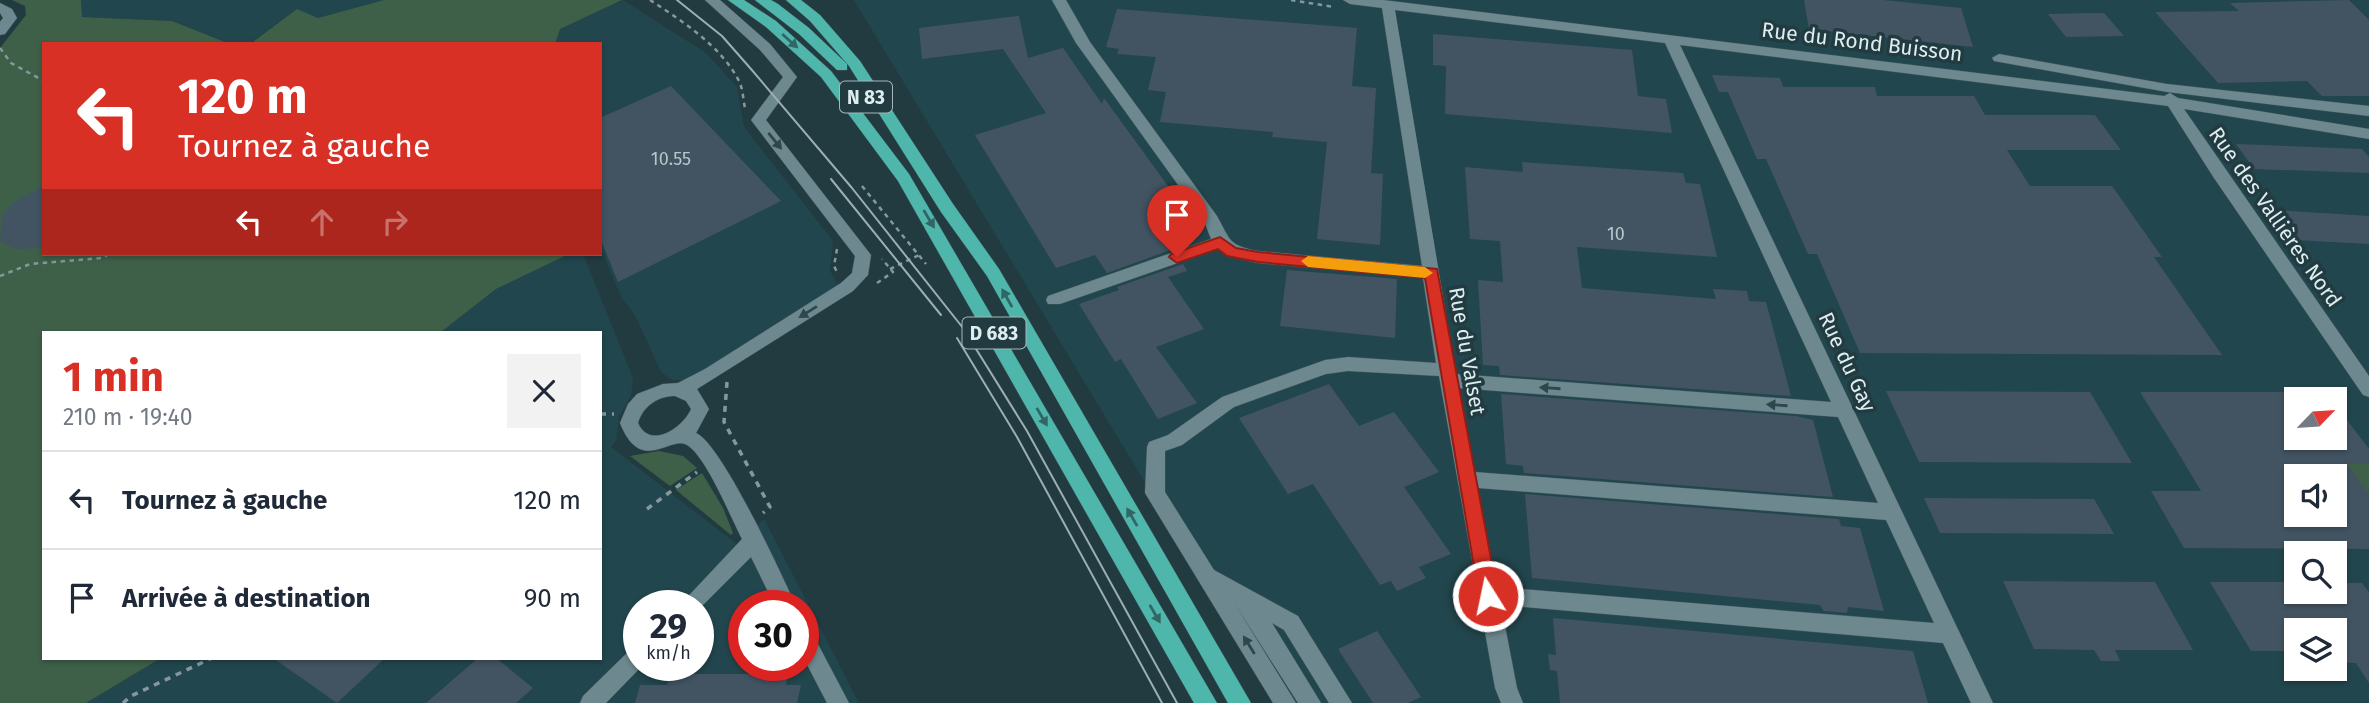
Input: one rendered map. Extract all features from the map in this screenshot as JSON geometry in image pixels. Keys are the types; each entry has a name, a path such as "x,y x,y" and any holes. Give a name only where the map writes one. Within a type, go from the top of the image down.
{"main road":[{"name":"D 683","path":"735,0 772,24 826,74 904,178 1206,703"},
{"name":"N 83","path":"762,0 787,16 843,67 911,154"},
{"name":"D 683","path":"793,0 815,18 855,64 911,154 993,273 1240,703"}],"street":[{"path":"680,390 695,397 700,409 695,423 682,435 662,442 642,441 630,430 630,414 642,400 660,391 680,390 710,374 847,287 860,275 863,255 758,120 790,77 765,47 712,0"},
{"path":"1059,0 1083,43 1211,220 1220,242 1232,252 1258,257 1431,273"},
{"name":"Rue du Rond Buisson","path":"1350,0 2069,89 2169,95 2369,134"},
{"name":"Rue du Valset","path":"1388,5 1447,375 1506,688 1512,703"},
{"path":"0,7 10,18 0,31"},
{"name":"Rue du Gay","path":"1671,41 1982,703"},
{"path":"1999,58 2169,95 2369,111"},
{"path":"2065,71 2069,89"},
{"name":"Rue des Vallières Nord","path":"2169,95 2369,390"},
{"path":"1054,300 1220,242"},
{"path":"1285,703 1155,493 1156,447 1175,440 1228,402 1325,367 1348,364 1845,410"},
{"path":"682,435 696,441 713,463 751,533 777,590"},
{"path":"1467,479 1893,512"},
{"path":"702,590 751,533"},
{"path":"1206,576 1291,623 1341,703"},
{"path":"1488,596 1950,634"},
{"path":"1244,597 1310,703"},
{"path":"819,667 838,703"},
{"path":"591,703 623,671"}],"path":[{"path":"0,48 10,62 42,80"},
{"path":"862,186 926,264"},
{"path":"890,269 919,255"},
{"path":"0,276 30,264 106,256"},
{"path":"737,375 726,382 724,422 770,507 751,533"},
{"path":"647,509 699,471"},
{"path":"123,703 131,696 208,660"}],"shaded area":[{"path":"81,0 384,0 318,18 297,9 252,42 225,42 172,21 82,17"},
{"path":"623,0 706,53 737,87 744,127 833,241 830,271 839,287 688,380 672,380 661,372 635,315 622,298 602,252 602,42 556,42 559,29"},
{"path":"854,0 2369,0 2369,703 1278,703"},
{"path":"565,256 584,256 633,378 631,396 619,416 616,441 611,447 738,545 764,519 801,590 728,590 728,681 819,681 819,626 859,703 86,703 158,660 602,660 602,331 442,331 496,289"}],"green space":[{"path":"12,0 81,0 82,17 172,21 225,42 42,42 42,256 565,256 496,289 442,331 42,331 42,660 158,660 86,703 0,703 0,48 26,15 25,6"},
{"path":"384,0 622,0 560,29 556,42 253,42 297,9 318,18"},
{"path":"659,451 683,456 697,468 670,486 630,456"},
{"path":"2185,464 2284,464 2284,478 2203,494"},
{"path":"2347,464 2369,464 2369,493 2347,493"},
{"path":"702,473 723,508 733,533 731,535 676,490"}],"building":[{"path":"1804,0 1883,0 1961,8 1973,47 1809,29"},
{"path":"2349,0 2369,20 2369,96 2322,96 2307,81 2218,83 2155,12 2239,11 2230,3"},
{"path":"1117,9 1357,28 1352,86 1376,88 1371,173 1383,174 1380,245 1317,239 1327,142 1272,137 1273,132 1160,122 1166,92 1148,90 1156,57 1117,54 1119,49 1106,47"},
{"path":"2104,13 2124,36 2066,37 2048,14"},
{"path":"1019,16 1028,58 1063,48 1102,104 1104,98 1200,230 1168,241 1173,249 1107,273 1095,255 1056,268 975,135 1046,113 1003,49 922,59 919,28"},
{"path":"1433,34 1632,50 1638,96 1666,99 1672,133 1445,114 1446,66 1433,65"},
{"path":"1712,75 1780,78 1783,87 1875,87 1877,96 1974,96 1985,115 2095,115 2121,150 2007,150 2030,186 2112,186 2162,257 2154,257 2222,355 1860,353 1817,254 1808,254 1766,159 1757,159 1728,92 1719,92"},
{"path":"671,86 781,201 618,282 602,243 602,117"},
{"path":"2236,144 2362,149 2369,157 2369,173 2254,169"},
{"path":"1522,162 1683,173 1686,183 1700,184 1717,257 1577,247 1582,288 1716,299 1713,289 1747,291 1749,301 1766,302 1791,396 1500,375 1499,366 1483,365 1478,280 1503,282 1500,241 1470,239 1465,167 1523,172"},
{"path":"42,186 42,248 17,249 0,242 2,215 13,203"},
{"path":"2275,210 2369,216 2369,244 2295,240"},
{"path":"1183,264 1187,271 1168,277 1204,329 1156,347 1197,403 1158,419 1121,359 1115,362 1079,304 1119,290 1117,287"},
{"path":"1287,270 1397,279 1395,338 1280,326"},
{"path":"1329,384 1359,426 1394,412 1439,472 1404,487 1451,554 1419,567 1426,578 1397,591 1391,581 1380,585 1313,484 1288,494 1239,418"},
{"path":"1886,391 2090,392 2132,463 1919,462"},
{"path":"2140,392 2284,392 2284,450 2347,450 2347,420 2369,449 2369,464 2347,464 2369,494 2369,549 2347,549 2347,541 2284,541 2284,549 2184,548 2151,491 2202,491"},
{"path":"1501,394 1796,416 1813,420 1833,497 1524,473 1523,466 1506,464"},
{"path":"1525,494 1839,519 1841,526 1860,528 1884,611 1848,607 1847,613 1824,611 1820,605 1532,578"},
{"path":"1924,498 2094,499 2114,534 1940,533"},
{"path":"2003,581 2155,582 2193,650 2115,650 2120,661 2101,661 2094,650 2034,649"},
{"path":"2210,582 2284,582 2284,604 2347,604 2347,583 2362,583 2369,592 2369,683 2356,663 2347,663 2347,618 2284,618 2284,651 2251,651"},
{"path":"1553,618 1913,651 1928,703 1560,703 1557,671 1550,670 1548,654 1556,655"},
{"path":"1377,631 1421,697 1408,703 1373,703 1338,649"},
{"path":"276,660 383,660 337,703"},
{"path":"476,660 498,660 533,688 516,703 426,703"},
{"path":"714,674 728,674 728,681 787,681 786,685 801,685 797,703 635,703 640,685 667,685 668,681 714,681"}],"tram line":[{"path":"677,0 722,36 751,69 852,188 963,328 1027,431 1177,703"},
{"path":"831,179 941,315"},
{"path":"957,338 1017,437 1162,703"}],"slow traffic":[{"path":"1308,261 1425,273"}],"route":[{"path":"1177,257 1220,242 1232,252 1258,257 1431,273 1488,596"}]}
